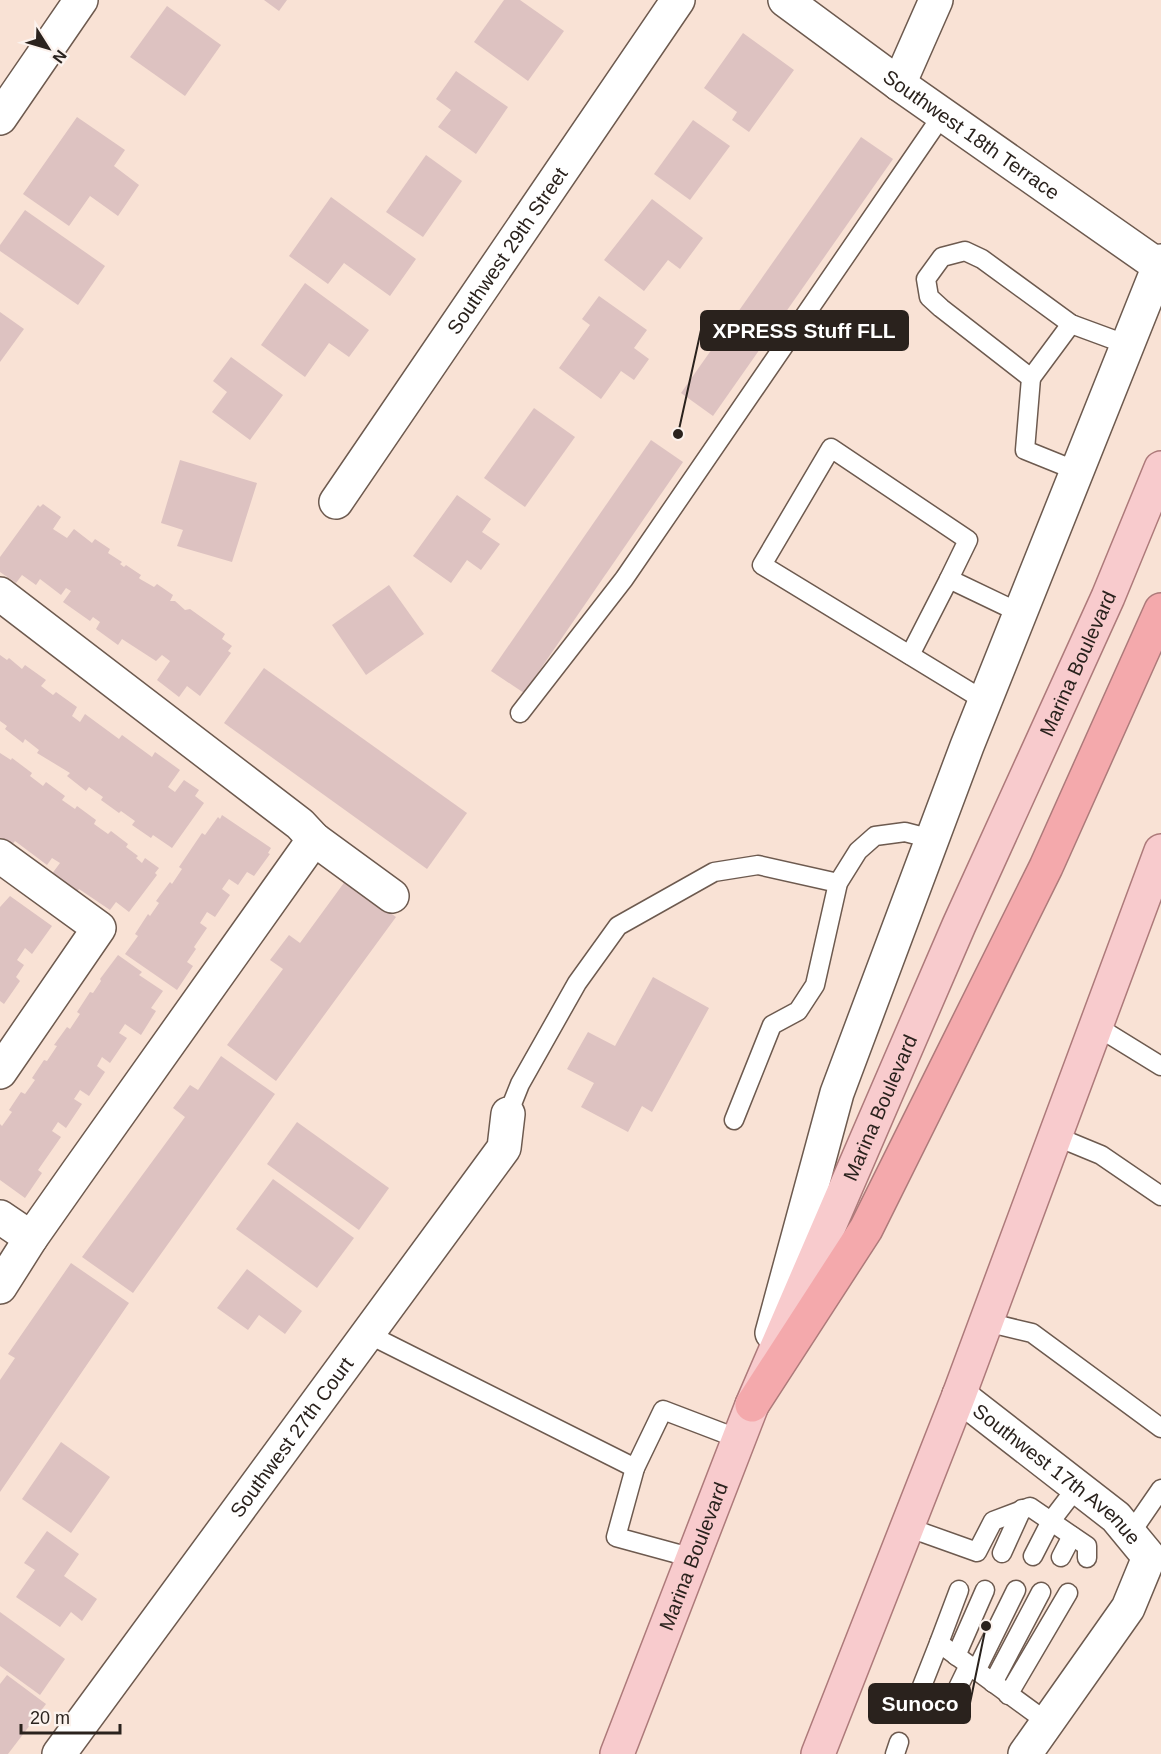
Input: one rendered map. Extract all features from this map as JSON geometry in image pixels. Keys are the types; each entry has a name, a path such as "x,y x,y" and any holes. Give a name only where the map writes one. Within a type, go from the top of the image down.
{"highway":[{"path":"752,1405 866,1229 1046,867 1161,610"}],"main road":[{"name":"Marina Boulevard","path":"617,1754 752,1405 959,925 1108,597 1161,468"},
{"path":"827,1752 907,1527 986,1322 1161,851"}],"street":[{"path":"0,118 81,0"},
{"name":"Southwest 29th Street","path":"336,502 678,0"},
{"name":"Southwest 18th Terrace","path":"785,0 899,84 1160,264"},
{"path":"899,84 936,0"},
{"path":"752,1405 837,1093 985,701 1160,264"},
{"path":"0,594 300,824 314,839 392,896"},
{"path":"0,1287 31,1238 314,839"},
{"path":"0,856 99,928 0,1072"},
{"name":"Southwest 27th Court","path":"59,1754 504,1148 508,1114"},
{"path":"0,1217 31,1238"},
{"name":"Southwest 17th Avenue","path":"958,1395 1116,1517 1140,1546"},
{"path":"1025,1754 1128,1608 1140,1546"}],"lane":[{"path":"520,713 624,579 943,114"},
{"path":"1031,378 929,297 926,279 942,257 965,251 982,259 1071,324 1128,345"},
{"path":"1071,324 1031,378 1025,450 1077,471"},
{"path":"910,655 968,540 831,448 762,565 985,701"},
{"path":"949,579 1020,613"},
{"path":"734,1120 772,1025 798,1011 814,985 838,883 858,850 875,836 905,832 932,839"},
{"path":"508,1114 520,1084 577,983 618,926 714,872 758,865 838,883"},
{"path":"1096,1026 1161,1066"},
{"path":"1055,1136 1101,1155 1161,1196"},
{"path":"986,1322 1032,1333 1161,1428"},
{"path":"368,1334 635,1468"},
{"path":"693,1558 616,1537 635,1468 663,1410 739,1439"},
{"path":"1033,1556 1051,1521 1077,1487"},
{"path":"1140,1546 1161,1489"},
{"path":"907,1527 977,1552 993,1521 1030,1507 1087,1546 1087,1558"},
{"path":"1002,1553 1022,1509"},
{"path":"1061,1557 1072,1536"},
{"path":"922,1686 959,1590"},
{"path":"952,1700 967,1664 985,1590"},
{"path":"967,1664 1016,1590"},
{"path":"993,1683 1041,1592"},
{"path":"1008,1695 1068,1593"},
{"path":"939,1643 1047,1722"}],"building":[{"path":"264,0 287,0 279,11"},
{"path":"504,0 520,0 564,31 528,81 474,42"},
{"path":"167,6 221,45 185,96 130,57"},
{"path":"743,33 794,70 749,132 732,120 737,112 704,88"},
{"path":"456,71 508,107 476,154 438,127 451,110 436,99"},
{"path":"77,117 125,150 114,166 139,185 118,216 90,196 69,226 23,194"},
{"path":"693,120 730,146 690,200 654,174"},
{"path":"861,137 893,159 713,416 681,393"},
{"path":"426,155 462,181 423,237 386,212"},
{"path":"331,197 416,259 390,296 344,263 328,284 289,256"},
{"path":"652,199 703,238 680,269 668,260 644,291 604,260"},
{"path":"25,210 105,266 78,305 0,251 0,245"},
{"path":"305,283 369,330 349,357 329,343 305,377 261,345"},
{"path":"599,296 647,330 634,348 649,359 634,380 621,371 601,399 559,368 590,325 582,319"},
{"path":"0,312 24,329 0,362"},
{"path":"231,357 283,395 250,440 212,412 227,392 213,381"},
{"path":"534,408 575,437 525,507 484,478"},
{"path":"651,440 683,462 524,693 491,671"},
{"path":"180,460 257,483 232,562 177,546 183,530 161,523"},
{"path":"457,495 491,519 482,532 500,544 481,570 467,560 451,583 413,556"},
{"path":"43,504 61,517 53,529 67,538 74,529 92,543 95,539 110,549 108,553 122,562 120,564 124,567 126,565 141,575 140,579 154,587 157,584 173,595 170,601 175,601 185,610 190,609 225,634 222,639 232,646 228,651 231,653 200,696 187,686 179,697 157,680 170,661 162,655 156,661 122,639 118,645 96,629 100,622 93,617 90,621 63,602 71,591 66,588 61,595 40,579 36,585 22,575 16,583 0,572 0,557 38,505 40,507"},
{"path":"389,585 424,634 366,675 332,625"},
{"path":"0,655 7,660 9,658 22,669 25,665 46,680 41,686 53,695 56,692 77,707 72,716 80,722 85,714 119,739 122,735 152,757 155,752 180,770 168,787 175,792 184,780 199,790 195,796 204,803 172,848 132,825 135,821 101,800 103,797 89,787 86,791 67,776 70,773 37,753 39,750 25,739 23,743 5,729 7,726 0,721"},
{"path":"264,668 467,813 427,869 224,723"},
{"path":"0,753 11,760 12,758 32,773 30,776 43,786 46,782 65,796 62,800 75,809 77,806 96,820 94,824 108,834 111,831 128,844 126,847 138,856 136,858 142,863 145,858 159,868 155,873 157,875 129,912 116,902 110,910 79,889 76,893 51,875 60,863 52,858 47,865 15,841 11,846 0,838"},
{"path":"222,815 271,848 268,853 270,854 254,876 247,872 238,885 229,879 222,889 230,895 215,917 207,912 200,923 207,928 187,962 193,966 177,990 125,954 138,936 135,934 148,914 150,916 159,903 156,901 182,869 179,867 202,833 205,835"},
{"path":"346,880 396,917 276,1081 227,1045 283,969 270,960 289,935 300,943"},
{"path":"10,896 52,926 32,954 25,948 17,960 24,965 16,977 20,981 4,1004 0,1001 0,907"},
{"path":"118,955 142,972 139,975 163,991 151,1008 156,1011 141,1035 125,1024 119,1033 127,1038 110,1063 102,1057 97,1066 105,1072 89,1096 80,1090 74,1099 82,1104 66,1128 58,1122 52,1131 61,1137 38,1170 42,1173 25,1198 0,1180 0,1124 2,1126 12,1112 9,1110 21,1092 25,1094 35,1080 32,1078 44,1060 47,1061 57,1046 54,1045 67,1027 70,1029 80,1014 77,1012 90,992 93,993 100,979"},
{"path":"653,977 709,1008 652,1112 642,1106 628,1132 581,1107 594,1083 567,1069 588,1032 615,1046"},
{"path":"221,1056 275,1094 133,1293 82,1257 185,1117 173,1108 190,1085 198,1090"},
{"path":"297,1122 389,1188 359,1230 267,1164"},
{"path":"273,1179 354,1238 317,1288 236,1229"},
{"path":"71,1263 129,1303 0,1492 0,1380 15,1358 8,1354"},
{"path":"247,1269 302,1311 285,1334 259,1315 248,1330 217,1308"},
{"path":"61,1442 110,1477 71,1533 22,1499"},
{"path":"47,1531 79,1554 64,1576 97,1599 82,1621 71,1612 60,1627 16,1597 35,1570 24,1563"},
{"path":"0,1612 65,1659 40,1695 0,1666"},
{"path":"7,1675 46,1704 8,1754 0,1754 0,1684"}],"place":[{"name":"XPRESS Stuff FLL","path":"678,434"},
{"name":"Sunoco","path":"986,1626"}]}
